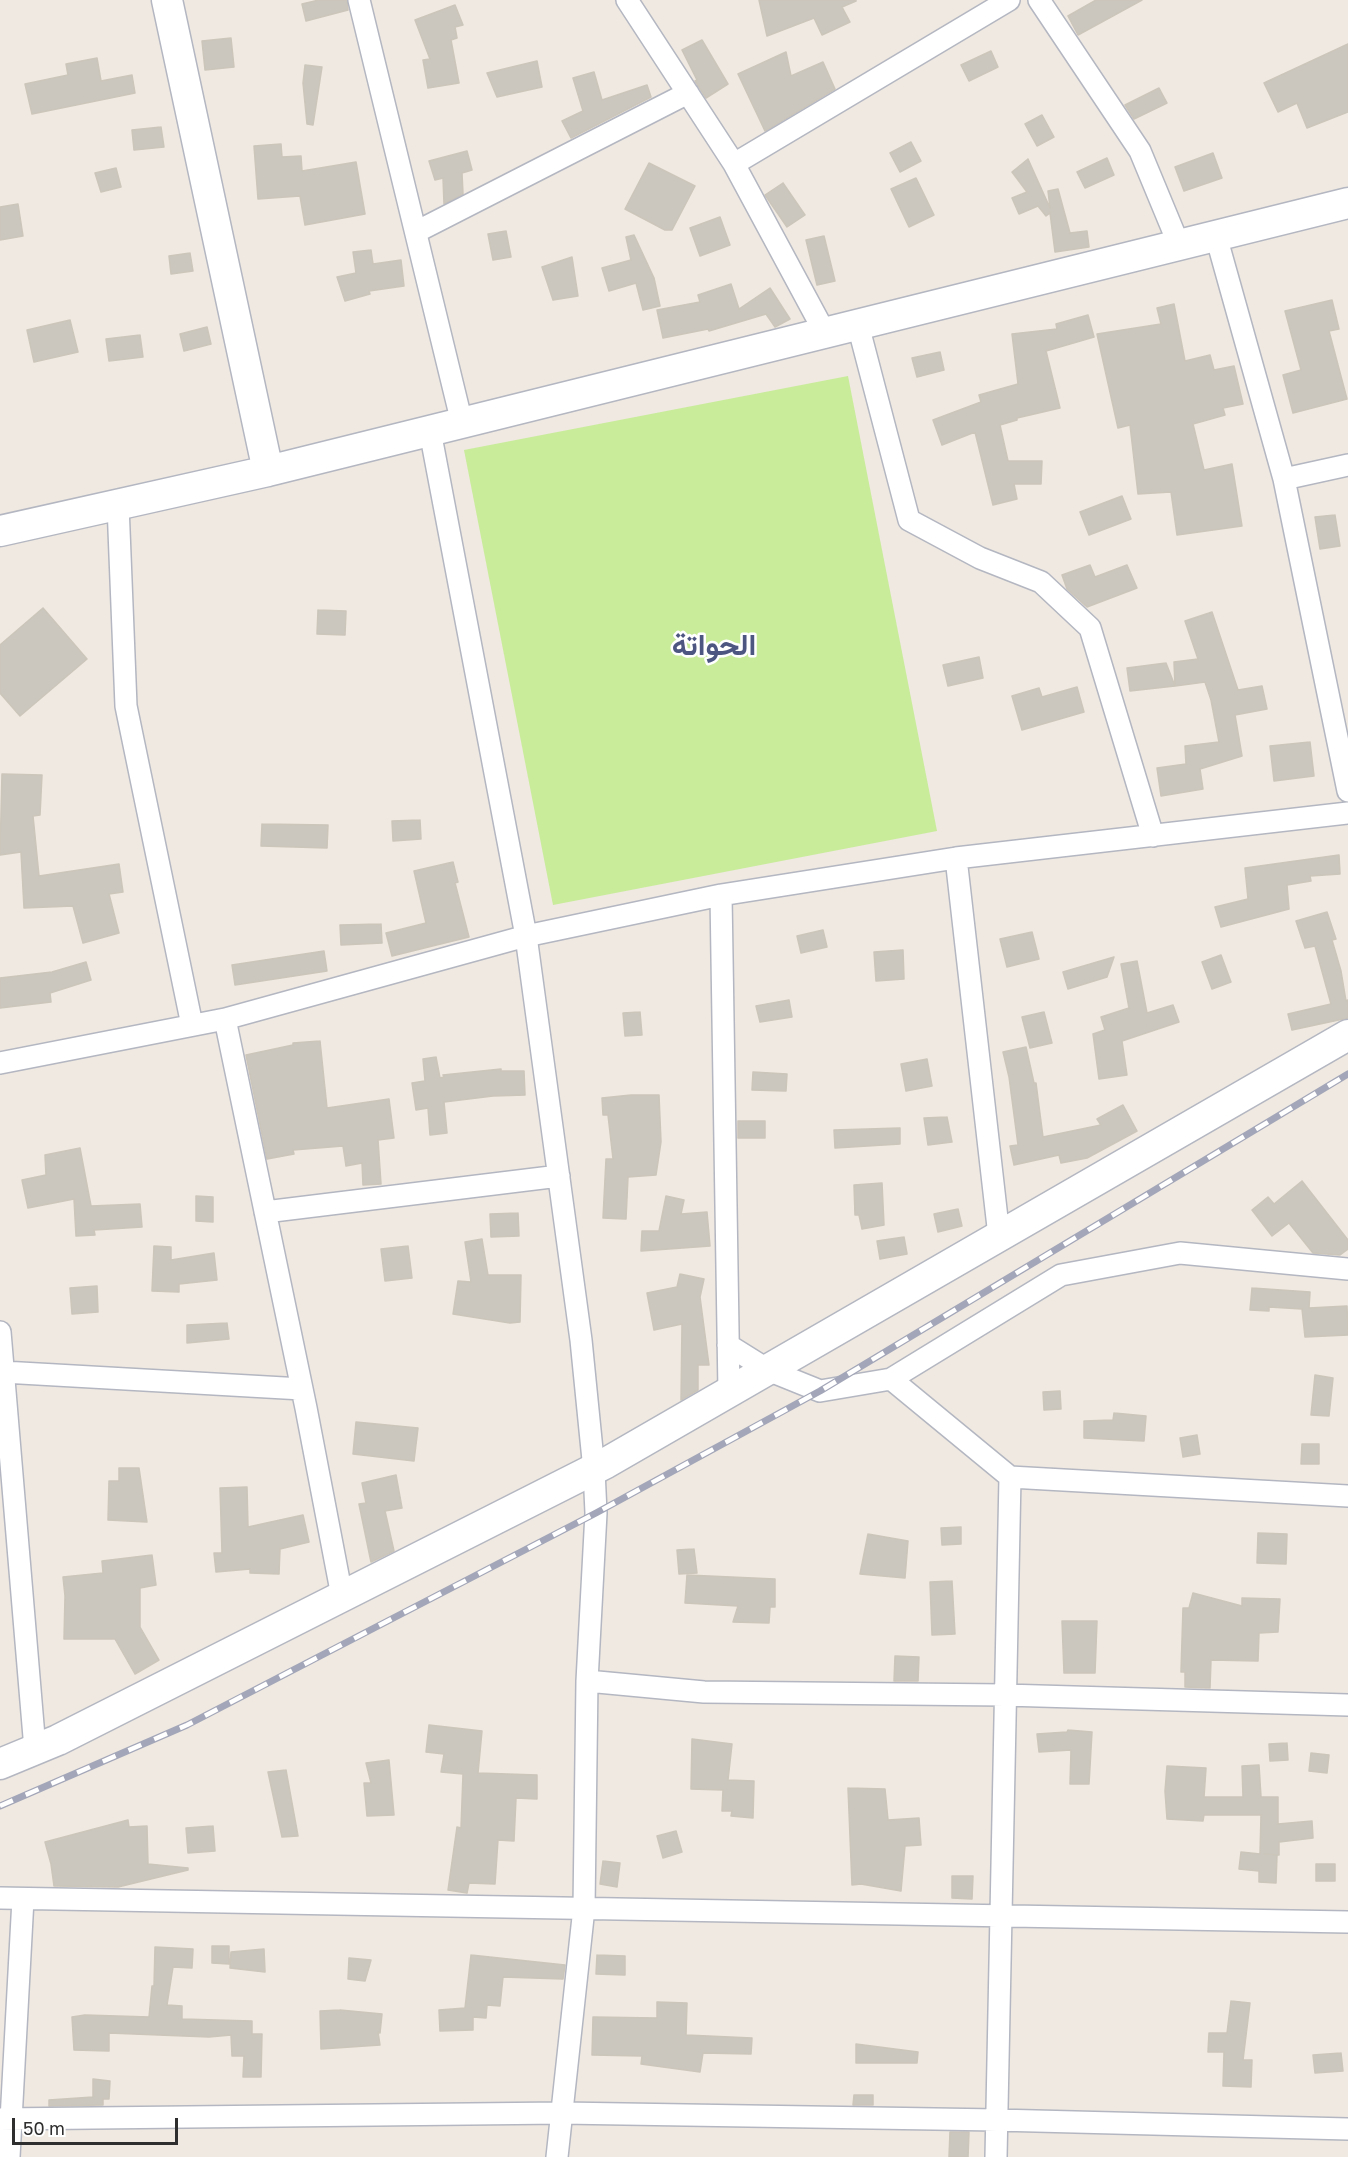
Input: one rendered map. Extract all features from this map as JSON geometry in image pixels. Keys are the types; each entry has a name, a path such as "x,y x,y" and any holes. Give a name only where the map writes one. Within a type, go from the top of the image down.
{"street":[{"path":"167,0 268,471"},
{"path":"359,0 462,423"},
{"path":"627,0 734,164 825,333"},
{"path":"734,164 1009,0"},
{"path":"1039,0 1140,151 1179,245"},
{"path":"416,232 688,93"},
{"path":"0,531 268,471 1348,203"},
{"path":"1216,236 1284,478 1348,791"},
{"path":"858,325 909,520 980,558 1041,582 1090,628 1153,836"},
{"path":"430,431 526,936 581,1340 594,1470 596,1513 587,1681 584,1908 557,2157"},
{"path":"1284,478 1348,465"},
{"path":"118,505 126,706 192,1025"},
{"path":"0,1063 225,1019 526,936 721,895 956,858 1348,813"},
{"path":"956,858 999,1236"},
{"path":"721,895 729,1392"},
{"path":"225,1019 302,1389 342,1596"},
{"path":"0,1764 35,1749 594,1470 1348,1035"},
{"path":"265,1212 559,1176"},
{"path":"728,1345 768,1370 820,1391 891,1379 1062,1275 1180,1253 1348,1269"},
{"path":"0,1332 35,1749"},
{"path":"3,1372 302,1389"},
{"path":"891,1379 1010,1476 1348,1496"},
{"path":"996,2157 1010,1476"},
{"path":"587,1681 705,1692 1005,1695 1348,1706"},
{"path":"0,1898 1000,1914 1348,1922"},
{"path":"9,2157 5,2119 23,1899"},
{"path":"5,2119 562,2113 997,2120 1348,2129"}],"green space":[{"path":"848,376 937,831 553,905 464,450"}],"building":[{"path":"319,0 347,0 348,10 306,21 302,4"},
{"path":"759,0 856,1 842,7 850,22 822,35 814,18 767,36"},
{"path":"1096,0 1142,0 1078,35 1068,16"},
{"path":"455,5 463,25 455,27 457,38 451,40 459,83 428,88 423,60 430,59 415,20"},
{"path":"231,38 234,67 205,70 202,41"},
{"path":"702,40 728,84 706,98 695,81 697,80 682,50"},
{"path":"1348,44 1348,112 1307,128 1297,103 1278,112 1264,83"},
{"path":"991,51 998,67 969,81 961,65"},
{"path":"786,52 791,76 823,62 835,89 765,131 738,74"},
{"path":"97,58 101,81 132,75 135,93 32,114 25,84 68,75 66,64"},
{"path":"537,61 542,87 497,97 487,73"},
{"path":"305,65 322,67 313,125 307,124 303,83"},
{"path":"594,72 602,100 647,85 651,97 571,138 562,121 583,111 573,78"},
{"path":"1159,88 1167,103 1134,119 1125,105"},
{"path":"1042,115 1054,137 1037,146 1025,124"},
{"path":"161,127 164,147 134,150 132,130"},
{"path":"911,142 921,161 900,172 890,153"},
{"path":"281,144 282,157 301,156 302,171 356,162 365,214 305,225 300,196 258,199 254,146"},
{"path":"467,151 472,170 462,173 463,194 444,204 443,178 435,180 429,161"},
{"path":"1213,153 1222,178 1184,191 1175,167"},
{"path":"1107,158 1114,175 1085,188 1077,172"},
{"path":"1028,159 1050,208 1048,191 1058,189 1070,233 1087,231 1089,247 1055,252 1050,213 1046,216 1038,206 1019,214 1012,198 1027,192 1012,172"},
{"path":"649,163 695,186 672,230 665,230 625,209"},
{"path":"116,168 121,187 101,192 95,173"},
{"path":"916,178 934,215 909,227 891,189"},
{"path":"783,183 805,215 787,227 765,195"},
{"path":"18,204 23,236 0,240 0,207"},
{"path":"720,217 730,245 700,256 690,228"},
{"path":"506,231 511,257 493,260 488,234"},
{"path":"634,235 654,278 660,306 643,310 636,283 609,291 602,268 631,260 626,237"},
{"path":"824,236 835,281 817,285 806,240"},
{"path":"371,250 373,264 401,260 404,286 369,291 370,294 345,301 337,277 356,273 353,252"},
{"path":"190,253 193,271 171,274 169,256"},
{"path":"572,257 578,296 553,300 542,267"},
{"path":"731,284 739,309 770,288 790,319 775,327 766,314 709,331 708,329 663,338 657,310 700,302 698,295"},
{"path":"1332,300 1339,329 1329,331 1347,399 1293,413 1283,375 1301,370 1285,311"},
{"path":"1174,304 1185,361 1210,355 1214,370 1234,366 1243,404 1223,408 1225,415 1193,424 1204,470 1232,464 1242,526 1177,535 1171,492 1138,494 1130,425 1118,428 1097,334 1161,324 1157,308"},
{"path":"1088,315 1094,337 1046,351 1060,408 1017,418 1017,420 1000,425 1008,461 1042,461 1041,484 1014,484 1017,499 993,505 975,432 942,445 933,420 981,402 979,395 1018,384 1012,334 1057,329 1056,324"},
{"path":"70,320 78,352 34,362 27,330"},
{"path":"207,327 211,344 184,351 180,334"},
{"path":"140,335 143,357 109,361 106,339"},
{"path":"940,352 944,370 917,377 912,358"},
{"path":"1122,496 1131,519 1089,535 1080,512"},
{"path":"1335,515 1340,546 1320,549 1315,517"},
{"path":"1090,565 1095,577 1127,565 1137,588 1087,607 1067,589 1062,575"},
{"path":"43,608 87,659 20,716 0,693 0,645"},
{"path":"318,610 346,611 345,635 317,634"},
{"path":"1212,612 1238,690 1262,686 1267,709 1235,715 1242,756 1200,769 1203,789 1161,796 1157,768 1186,764 1185,746 1219,742 1205,682 1175,686 1174,662 1198,659 1185,621"},
{"path":"979,657 983,678 948,686 943,665"},
{"path":"1166,663 1175,686 1130,691 1127,668"},
{"path":"1077,687 1084,712 1022,730 1012,696 1039,688 1042,697"},
{"path":"1310,742 1314,776 1274,781 1270,746"},
{"path":"2,774 42,775 40,815 33,816 39,876 119,864 123,892 109,894 119,933 83,943 73,906 24,908 21,852 0,855"},
{"path":"420,820 421,839 393,841 392,821"},
{"path":"262,824 328,825 327,848 261,846"},
{"path":"1339,855 1340,874 1310,876 1311,881 1287,885 1289,909 1221,927 1215,907 1248,899 1245,868"},
{"path":"453,862 458,882 455,883 469,937 392,956 386,933 426,923 414,871"},
{"path":"1327,912 1336,939 1332,940 1341,971 1346,1001 1348,1000 1348,1018 1292,1030 1288,1014 1331,1004 1315,946 1305,948 1296,921"},
{"path":"381,924 382,943 341,945 340,925"},
{"path":"823,930 827,947 801,953 797,936"},
{"path":"1032,932 1039,959 1007,967 1000,939"},
{"path":"903,950 904,979 876,981 874,952"},
{"path":"324,951 327,971 235,985 232,965"},
{"path":"1221,955 1231,982 1212,989 1202,962"},
{"path":"1114,957 1107,977 1068,989 1063,972"},
{"path":"1137,961 1147,1013 1173,1005 1179,1022 1122,1041 1127,1075 1099,1079 1093,1034 1105,1030 1101,1017 1129,1008 1121,964"},
{"path":"86,962 91,980 50,993 51,1002 0,1008 0,978 52,972"},
{"path":"789,1000 792,1017 760,1022 756,1006"},
{"path":"640,1012 642,1035 625,1036 623,1013"},
{"path":"1044,1012 1052,1043 1030,1048 1022,1017"},
{"path":"320,1041 327,1108 389,1099 394,1138 378,1140 381,1184 363,1185 362,1163 346,1166 343,1146 293,1150 294,1154 267,1159 246,1055 293,1045 293,1043"},
{"path":"1026,1047 1034,1083 1036,1083 1043,1137 1101,1125 1097,1119 1123,1105 1137,1131 1087,1158 1061,1163 1059,1155 1014,1165 1010,1146 1018,1145 1009,1077 1003,1052"},
{"path":"436,1057 440,1078 444,1077 443,1075 501,1069 501,1071 524,1071 525,1095 444,1102 447,1133 430,1135 428,1108 416,1110 412,1083 425,1081 423,1059"},
{"path":"927,1059 932,1086 906,1091 901,1064"},
{"path":"753,1072 787,1074 786,1091 752,1090"},
{"path":"659,1095 661,1142 656,1175 628,1177 626,1219 603,1218 606,1159 613,1159 608,1115 603,1115 602,1098"},
{"path":"947,1117 952,1142 928,1145 924,1118"},
{"path":"738,1121 765,1121 765,1138 738,1138"},
{"path":"900,1128 900,1144 835,1148 834,1130"},
{"path":"80,1148 91,1206 140,1204 142,1227 94,1230 95,1235 76,1236 74,1199 28,1208 22,1180 46,1175 45,1155"},
{"path":"1302,1181 1348,1240 1348,1249 1340,1255 1313,1253 1289,1223 1272,1236 1252,1210 1268,1197 1274,1204"},
{"path":"882,1183 884,1225 862,1229 859,1215 855,1215 854,1185"},
{"path":"196,1196 213,1197 213,1222 196,1221"},
{"path":"666,1196 684,1200 681,1214 707,1212 710,1246 641,1251 642,1231 659,1231"},
{"path":"958,1209 962,1226 938,1232 934,1214"},
{"path":"518,1213 519,1236 491,1237 490,1214"},
{"path":"904,1237 907,1254 880,1259 877,1241"},
{"path":"482,1239 488,1275 521,1275 520,1322 510,1323 453,1314 458,1281 471,1282 465,1242"},
{"path":"154,1246 171,1247 171,1260 214,1253 217,1280 179,1284 179,1292 152,1291"},
{"path":"408,1246 412,1278 385,1281 381,1249"},
{"path":"680,1274 704,1279 700,1297 709,1365 698,1365 698,1390 681,1400 682,1324 654,1330 647,1293 677,1287"},
{"path":"97,1286 98,1312 72,1314 70,1288"},
{"path":"1252,1288 1310,1292 1309,1308 1347,1306 1348,1335 1305,1337 1302,1309 1269,1307 1269,1311 1250,1310"},
{"path":"227,1323 229,1339 187,1343 187,1325"},
{"path":"1315,1375 1333,1378 1329,1416 1311,1415"},
{"path":"1060,1391 1061,1409 1044,1410 1043,1392"},
{"path":"1114,1413 1146,1416 1144,1441 1084,1438 1084,1421 1113,1420"},
{"path":"356,1422 418,1428 414,1461 353,1454"},
{"path":"1197,1435 1200,1454 1183,1457 1180,1438"},
{"path":"1302,1444 1319,1444 1319,1464 1301,1464"},
{"path":"119,1468 139,1468 147,1522 108,1520 109,1481 119,1481"},
{"path":"396,1475 402,1508 385,1511 394,1551 371,1562 359,1504 366,1503 362,1483"},
{"path":"247,1487 248,1527 303,1515 309,1542 280,1549 279,1574 250,1573 250,1569 216,1572 214,1553 222,1553 220,1488"},
{"path":"961,1527 961,1544 942,1545 941,1528"},
{"path":"1258,1533 1287,1534 1286,1564 1257,1563"},
{"path":"868,1534 908,1541 905,1578 860,1574"},
{"path":"694,1549 697,1573 679,1574 677,1550"},
{"path":"152,1555 156,1585 140,1588 140,1627 159,1660 135,1674 115,1639 64,1639 63,1577 103,1573 102,1561"},
{"path":"687,1575 775,1579 775,1607 770,1607 769,1623 733,1622 738,1606 685,1603"},
{"path":"952,1581 955,1634 932,1635 930,1582"},
{"path":"1193,1593 1242,1606 1242,1598 1280,1599 1278,1632 1259,1633 1258,1661 1211,1660 1210,1688 1185,1687 1185,1672 1181,1672 1183,1608 1189,1608"},
{"path":"1062,1621 1097,1621 1095,1673 1064,1673"},
{"path":"895,1656 919,1657 918,1681 894,1681"},
{"path":"429,1725 482,1731 478,1773 537,1775 537,1799 516,1798 514,1841 498,1840 495,1884 469,1883 467,1893 448,1890 457,1827 461,1828 463,1774 441,1772 444,1754 426,1752"},
{"path":"1068,1730 1092,1732 1089,1784 1070,1784 1071,1750 1039,1752 1037,1734 1067,1732"},
{"path":"692,1739 732,1744 728,1780 754,1781 753,1818 731,1816 732,1811 722,1811 723,1790 691,1789"},
{"path":"1287,1743 1288,1760 1270,1761 1269,1744"},
{"path":"1311,1753 1329,1755 1327,1773 1309,1771"},
{"path":"389,1760 394,1815 367,1816 364,1783 371,1783 366,1763"},
{"path":"1259,1765 1261,1797 1278,1797 1278,1824 1312,1821 1313,1838 1279,1842 1279,1855 1264,1854 1277,1855 1276,1883 1259,1882 1259,1871 1239,1869 1241,1852 1260,1854 1261,1815 1204,1815 1203,1821 1167,1819 1165,1791 1167,1766 1206,1768 1204,1797 1243,1797 1242,1766"},
{"path":"286,1770 298,1836 282,1837 268,1772"},
{"path":"848,1788 885,1789 888,1820 919,1818 921,1845 905,1846 901,1891 861,1884 852,1885"},
{"path":"128,1820 129,1827 147,1826 148,1864 188,1868 188,1870 118,1887 54,1886 45,1842"},
{"path":"213,1826 215,1851 188,1853 186,1828"},
{"path":"676,1831 682,1852 663,1858 657,1836"},
{"path":"603,1861 620,1863 617,1887 600,1884"},
{"path":"1316,1864 1335,1864 1335,1881 1316,1881"},
{"path":"952,1876 973,1876 972,1899 952,1898"},
{"path":"212,1946 229,1946 229,1964 212,1963"},
{"path":"155,1947 193,1949 192,1968 173,1967 167,2005 182,2006 182,2019 252,2021 252,2034 262,2034 261,2077 243,2077 244,2056 232,2056 231,2035 209,2037 109,2033 109,2051 74,2050 72,2017 85,2015 149,2017 152,1986 154,1986"},
{"path":"264,1949 265,1972 230,1968 231,1952"},
{"path":"471,1955 565,1965 563,1979 503,1977 500,2006 487,2005 486,2018 473,2017 473,2030 440,2031 439,2010 465,2008"},
{"path":"597,1955 625,1956 625,1975 596,1974"},
{"path":"349,1958 371,1960 365,1981 348,1979"},
{"path":"1231,2001 1250,2003 1243,2060 1252,2060 1251,2087 1223,2086 1224,2052 1208,2052 1209,2033 1227,2033"},
{"path":"657,2002 687,2003 686,2035 752,2038 751,2054 703,2053 700,2072 641,2064 642,2056 592,2055 593,2017 657,2018"},
{"path":"340,2010 382,2014 380,2033 378,2032 380,2045 321,2049 320,2011"},
{"path":"856,2044 918,2052 917,2063 856,2063"},
{"path":"1341,2053 1343,2071 1315,2073 1313,2055"},
{"path":"93,2079 110,2081 109,2099 103,2099 103,2105 49,2106 49,2100 93,2097"},
{"path":"854,2095 873,2095 873,2105 853,2105"},
{"path":"950,2132 969,2132 968,2157 949,2157"}],"railway":[{"path":"0,1806 187,1725 596,1513 820,1391 1348,1074"}],"district":[{"name":"الحواتة","path":"714,645"}]}
